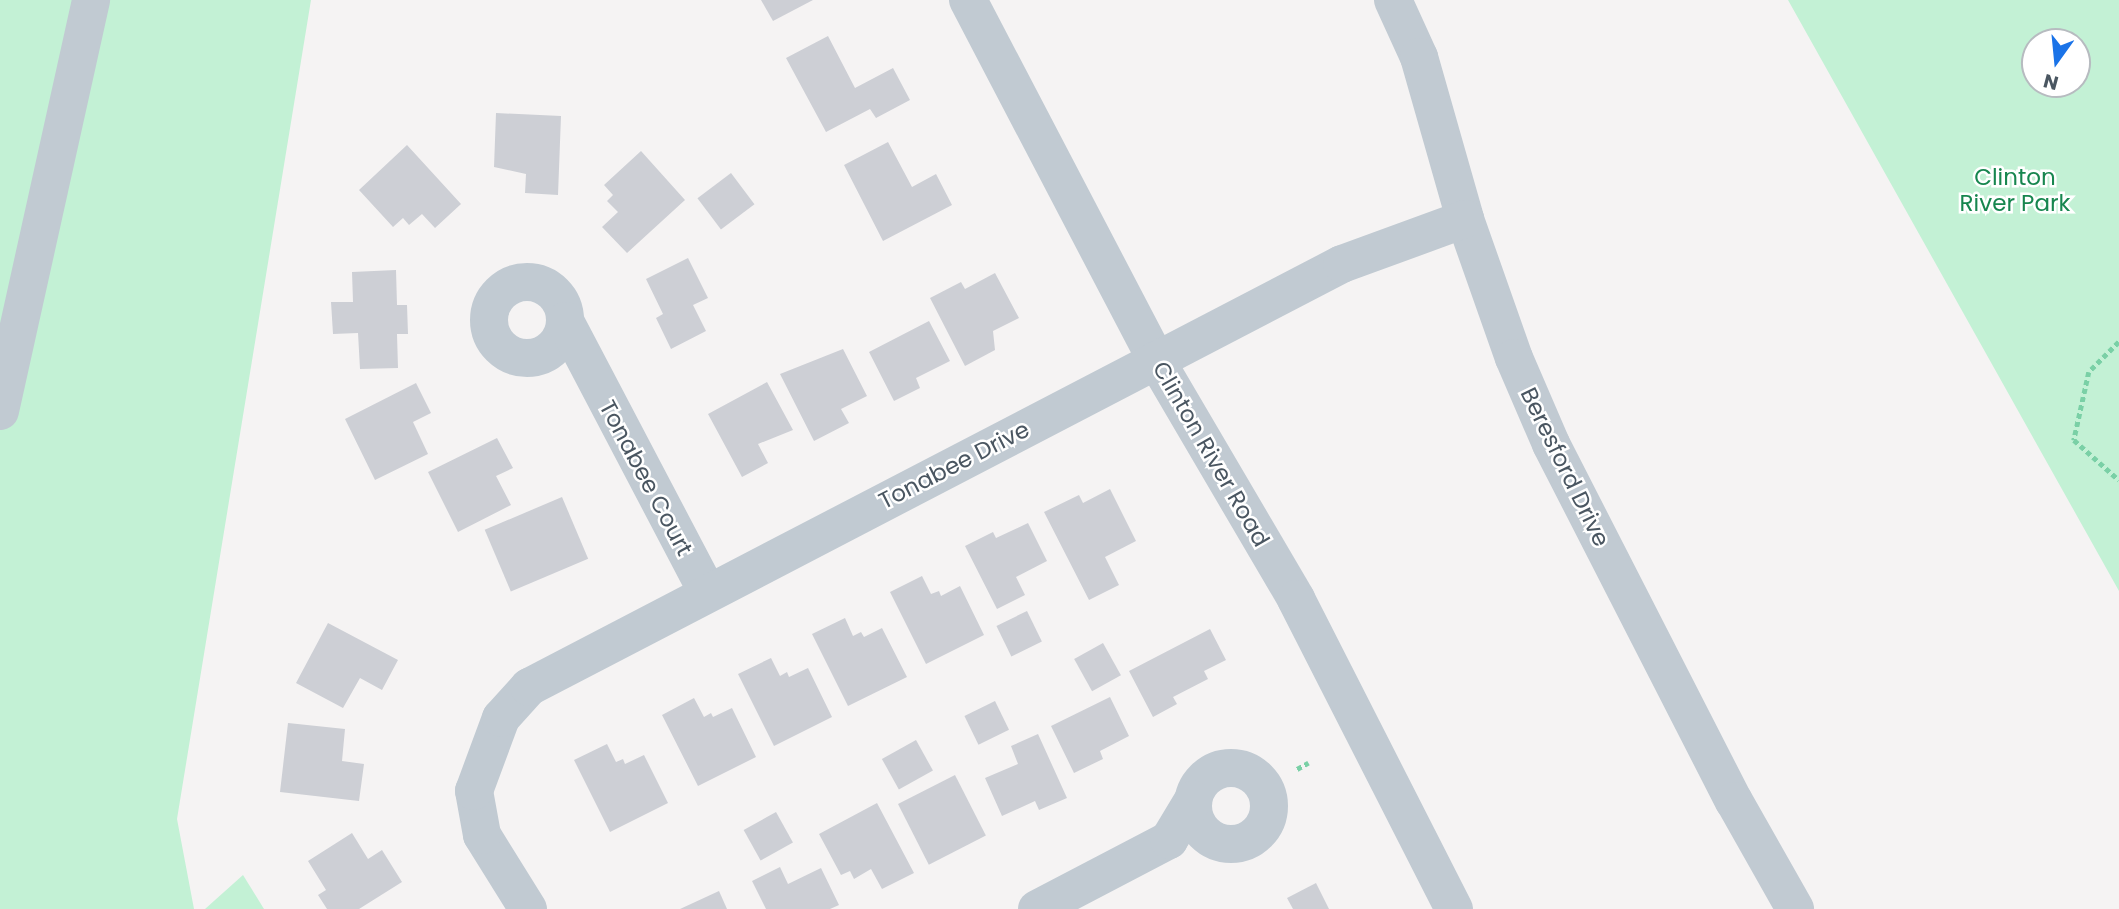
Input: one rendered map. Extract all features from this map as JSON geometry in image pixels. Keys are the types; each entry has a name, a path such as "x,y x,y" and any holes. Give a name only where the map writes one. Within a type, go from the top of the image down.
{"street":[{"path":"0,411 91,0"},
{"name":"Clinton River Road","path":"968,0 1156,360 1296,599 1454,909"},
{"name":"Beresford Drive","path":"1393,0 1419,57 1465,219 1514,358 1551,444 1734,801 1795,909"},
{"name":"Tonabee Drive","path":"528,909 482,835 474,791 501,718 530,687 1342,264 1465,219"},
{"name":"Tonabee Court","path":"584,364 510,355 493,337 489,313 502,292 524,283 548,288 563,308 565,321 584,364 708,593"},
{"path":"535,358 556,344 565,321"},
{"path":"1037,909 1169,840 1241,843 1262,829 1269,806 1261,783 1241,769 1216,771 1198,788 1169,840"},
{"path":"1193,800 1198,825 1216,841"}],"path":[{"path":"2119,342 2089,372 2074,440 2119,480"},
{"path":"1297,769 1308,763"}],"green space":[{"path":"0,0 311,0 177,819 194,909 0,909"},
{"name":"Clinton River Park","path":"1788,0 2119,0 2119,591"},
{"path":"243,875 264,909 205,909"}],"building":[{"path":"761,0 813,0 773,21"},
{"path":"828,36 855,88 893,68 910,100 876,118 870,109 826,132 786,58"},
{"path":"496,113 561,116 558,195 525,193 526,174 494,167"},
{"path":"888,142 912,187 936,174 952,205 883,241 844,165"},
{"path":"407,145 461,204 435,228 422,214 409,225 403,218 393,227 359,190"},
{"path":"641,151 685,200 627,253 602,227 618,212 607,201 613,195 604,185"},
{"path":"731,173 754,204 721,229 697,198"},
{"path":"688,258 708,298 693,305 706,331 671,349 656,318 663,314 646,279"},
{"path":"396,270 397,305 407,305 408,334 397,334 398,368 360,369 358,333 333,334 331,302 353,302 352,272"},
{"path":"995,273 1019,318 993,331 995,350 965,366 930,298 961,282 965,289"},
{"path":"929,321 950,361 916,378 920,388 894,401 869,352"},
{"path":"843,349 867,396 841,409 849,423 814,441 780,374"},
{"path":"767,382 793,430 758,444 768,463 742,477 708,414"},
{"path":"416,383 431,413 413,422 428,454 375,480 345,419"},
{"path":"497,438 513,468 496,476 511,505 458,532 428,472"},
{"path":"1110,489 1136,541 1105,557 1119,585 1089,600 1044,512 1079,495 1083,503"},
{"path":"562,497 588,559 511,591 485,530"},
{"path":"1028,523 1047,561 1016,577 1025,595 997,609 965,546 993,532 996,538"},
{"path":"922,576 931,594 939,591 941,596 960,586 984,635 926,664 890,592"},
{"path":"1027,611 1042,642 1011,656 996,626"},
{"path":"845,618 853,636 861,632 864,637 882,628 907,677 848,706 812,634"},
{"path":"328,623 398,660 382,690 360,678 343,708 296,683"},
{"path":"1210,629 1226,660 1204,671 1208,679 1173,697 1177,704 1153,717 1129,671"},
{"path":"1103,643 1121,675 1092,691 1074,659"},
{"path":"771,658 780,676 787,672 789,677 808,668 832,717 774,746 738,674"},
{"path":"1110,697 1129,736 1100,751 1103,759 1074,773 1051,726"},
{"path":"694,698 704,717 711,713 713,717 732,708 756,757 698,786 662,715"},
{"path":"995,701 1009,730 978,745 964,716"},
{"path":"288,723 345,729 342,761 364,764 359,801 280,792"},
{"path":"1038,734 1067,798 1039,810 1035,801 1002,816 985,778 1018,764 1011,746"},
{"path":"916,740 933,771 899,790 882,759"},
{"path":"607,744 616,762 623,759 625,764 644,755 668,803 610,832 574,760"},
{"path":"955,775 986,836 929,865 898,804"},
{"path":"877,803 914,873 882,889 871,869 854,879 850,871 841,875 819,834"},
{"path":"776,812 793,843 761,861 744,830"},
{"path":"352,833 368,859 382,850 402,882 359,909 327,909 318,895 326,890 308,861"},
{"path":"780,867 788,884 821,868 839,905 830,909 766,909 752,881"},
{"path":"1316,883 1329,909 1293,909 1287,898"},
{"path":"719,891 727,909 680,909"}]}
